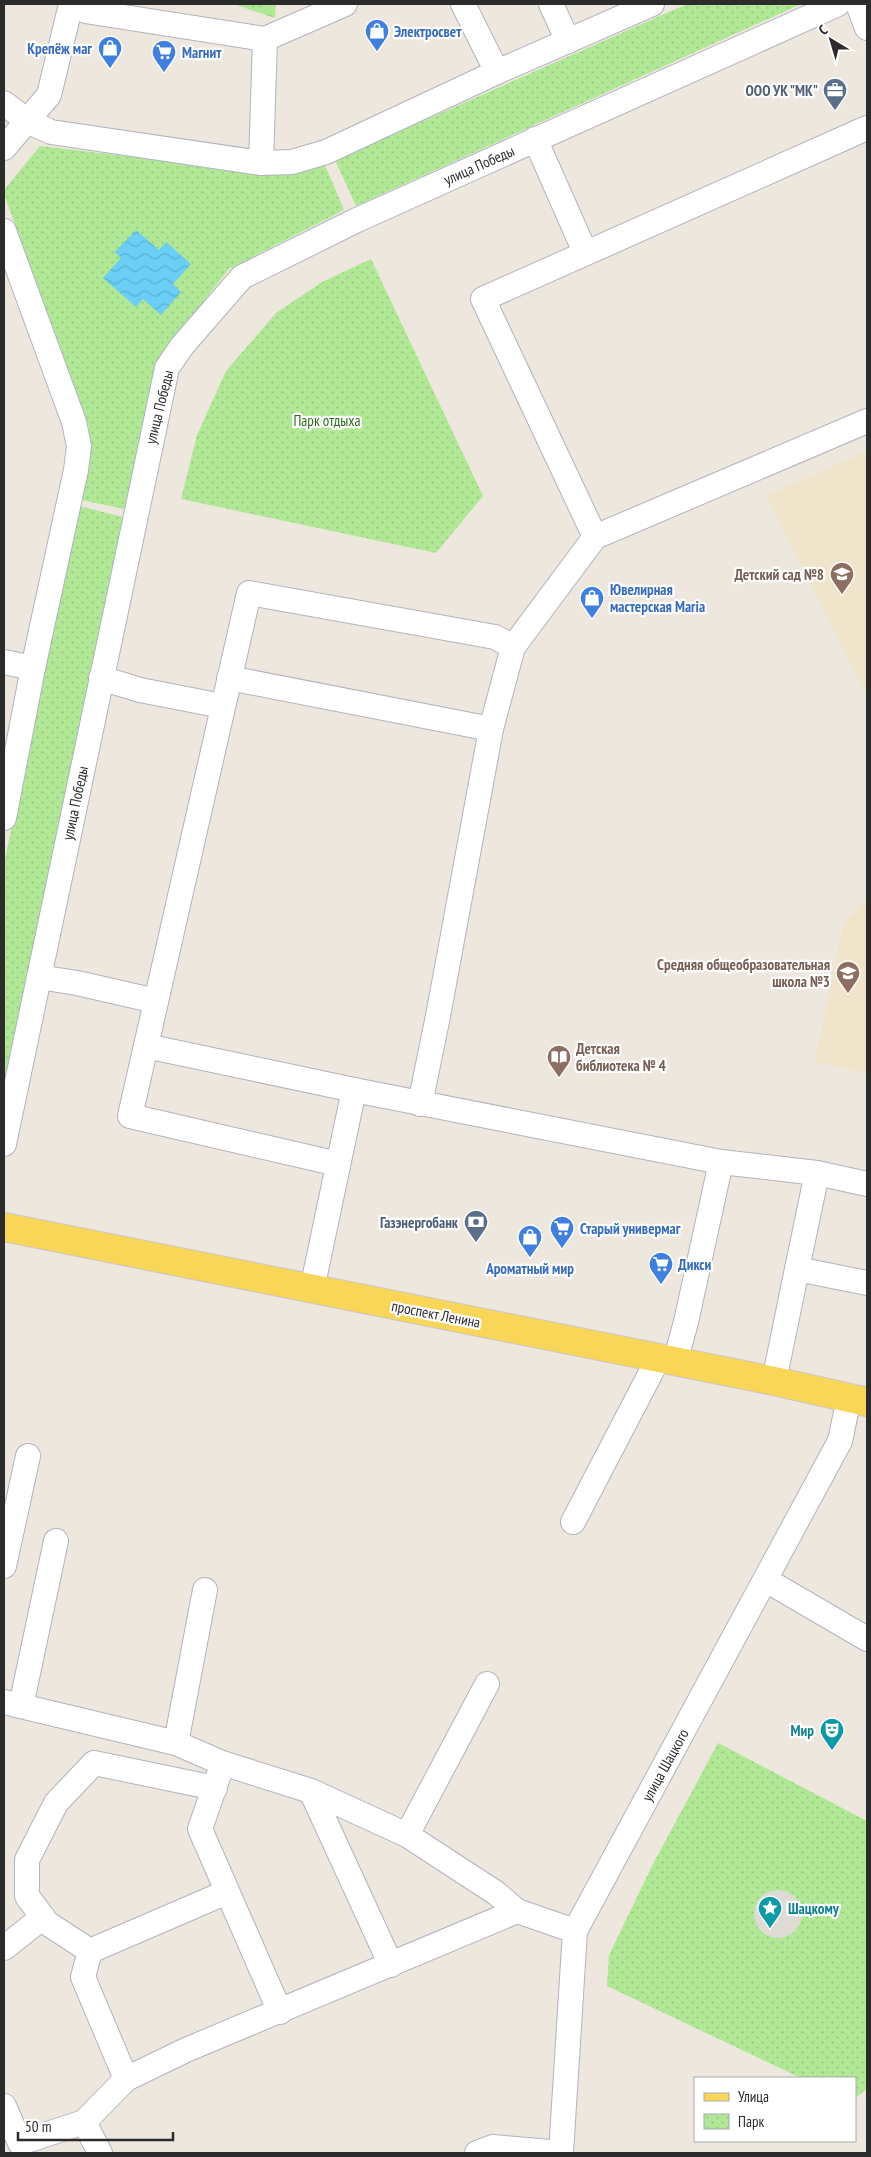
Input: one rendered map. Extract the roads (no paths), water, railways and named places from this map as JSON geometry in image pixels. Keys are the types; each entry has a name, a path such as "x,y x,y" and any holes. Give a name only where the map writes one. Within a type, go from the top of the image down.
{"main road":[{"name":"проспект Ленина","path":"4,1227 666,1361 774,1381 858,1400"}],"street":[{"path":"4,148 49,95 72,4"},
{"path":"79,4 85,11 265,38 303,12 345,4"},
{"path":"463,4 497,72"},
{"path":"551,4 568,41"},
{"path":"4,103 27,121 51,132 261,163 292,162 326,152 497,72 652,4"},
{"name":"улица Победы","path":"4,1144 167,368 182,346 242,277 357,220 838,4"},
{"path":"858,4 867,28"},
{"path":"261,163 265,38"},
{"path":"595,537 570,482 562,471 483,299 867,128"},
{"path":"535,140 585,252"},
{"path":"4,231 74,422 79,446 76,470 33,668 4,818"},
{"path":"420,1104 491,729 513,647 595,537 867,421"},
{"path":"338,1164 130,1116 249,593 495,637 513,647"},
{"path":"4,662 33,668"},
{"path":"101,678 140,690 222,706"},
{"path":"229,678 491,729"},
{"path":"39,978 78,983 156,1001"},
{"path":"146,1046 420,1104 721,1162 817,1173 867,1184"},
{"path":"312,1289 354,1090"},
{"path":"572,1522 666,1361 686,1322 721,1162"},
{"path":"774,1381 817,1173"},
{"path":"797,1269 867,1283"},
{"name":"улица Шацкого","path":"560,2153 575,1930 766,1580 840,1441 858,1400"},
{"path":"4,1566 28,1456"},
{"path":"56,1541 12,1704 176,1743 222,1763 311,1791 407,1835 496,1892 517,1911 575,1930"},
{"path":"766,1580 867,1639"},
{"path":"176,1743 205,1590"},
{"path":"407,1835 487,1684"},
{"path":"90,1951 47,1923 27,1896 27,1860 56,1803 94,1763 215,1788"},
{"path":"222,1763 200,1829 280,2012"},
{"path":"311,1791 391,1965"},
{"path":"90,1951 227,1892"},
{"path":"4,2106 13,2148 84,2122 126,2079 186,2050 243,2031 280,2012 517,1911"},
{"path":"4,1948 43,1917"},
{"path":"90,1951 83,1977 126,2079"},
{"path":"84,2122 100,2153"},
{"path":"477,2153 493,2147 560,2153"}],"water":[{"path":"136,230 159,250 166,242 191,264 173,284 181,292 161,315 143,299 136,307 103,278 121,258 115,252"}],"place":[{"name":"Электросвет","path":"377,52"},
{"name":"Крепёж маг","path":"110,69"},
{"name":"Магнит","path":"164,73"},
{"name":"ООО УК \"МК\"","path":"835,111"},
{"name":"Детский сад №8","path":"842,595"},
{"name":"Ювелирная мастерская Maria","path":"592,619"},
{"name":"Средняя общеобразовательная школа №3","path":"848,994"},
{"name":"Детская библиотека № 4","path":"559,1078"},
{"name":"Газэнергобанк","path":"476,1243"},
{"name":"Старый универмаг","path":"562,1249"},
{"name":"Ароматный мир","path":"530,1258"},
{"name":"Дикси","path":"661,1285"},
{"name":"Мир","path":"832,1751"},
{"name":"Шацкому","path":"770,1929"}],"park label":[{"name":"Парк отдыха","path":"327,420"}]}
